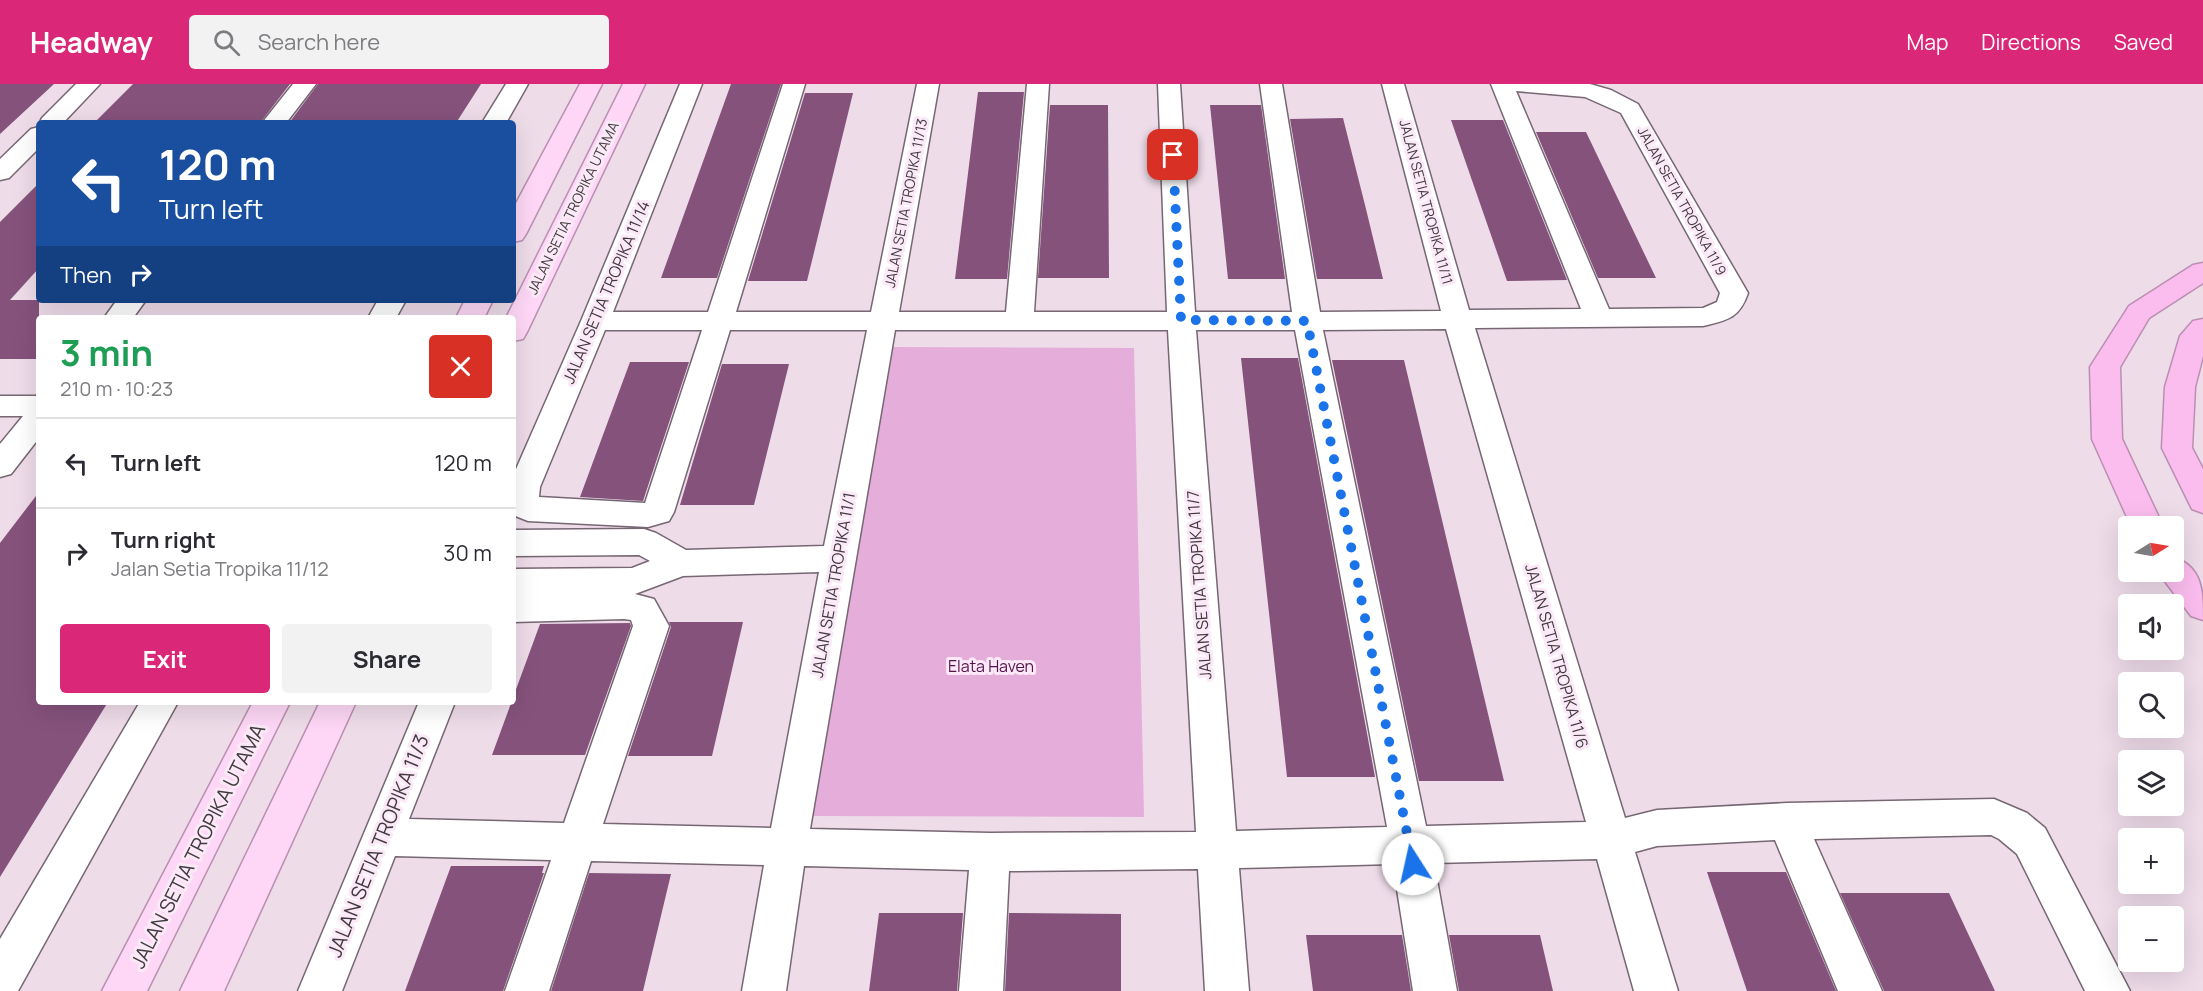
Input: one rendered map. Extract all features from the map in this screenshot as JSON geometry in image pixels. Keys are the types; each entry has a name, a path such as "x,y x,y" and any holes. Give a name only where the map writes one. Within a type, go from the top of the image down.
{"highway":[{"path":"2142,516 2107,439 2104,367 2139,312 2203,271"},
{"path":"2203,328 2194,336 2180,387 2177,448 2203,501"},
{"path":"2184,582 2203,606"}],"main road":[{"path":"516,228 591,84"},
{"name":"JALAN SETIA TROPIKA UTAMA","path":"516,326 634,84"},
{"name":"JALAN SETIA TROPIKA UTAMA","path":"124,991 270,705"},
{"path":"202,991 337,705"}],"street":[{"path":"53,120 89,84"},
{"path":"276,120 305,84"},
{"path":"496,120 517,84"},
{"name":"JALAN SETIA TROPIKA 11/14","path":"691,84 595,321 524,487 523,506 655,514 660,509 718,322"},
{"path":"718,322 794,84"},
{"name":"JALAN SETIA TROPIKA 11/13","path":"883,322 928,84"},
{"path":"1019,322 1038,84"},
{"name":"JALAN SETIA TROPIKA 11/7","path":"1169,84 1181,320 1227,991"},
{"path":"1271,84 1307,321 1410,843 1435,991"},
{"name":"JALAN SETIA TROPIKA 11/11","path":"1394,84 1458,320"},
{"path":"595,321 1307,321 1598,317 1502,84"},
{"name":"JALAN SETIA TROPIKA 11/9","path":"1513,84 1594,89 1617,98 1630,109 1734,293 1731,305 1725,312 1702,317 1598,317"},
{"path":"1,172 36,137"},
{"path":"1,172 30,172"},
{"path":"120,315 130,303"},
{"name":"JALAN SETIA TROPIKA 11/6","path":"1458,320 1656,991"},
{"name":"JALAN SETIA TROPIKA 11/1","path":"764,991 786,848 837,559 883,322"},
{"path":"0,406 36,406"},
{"path":"0,466 36,421"},
{"path":"554,582 568,542"},
{"path":"516,543 644,542 681,563"},
{"path":"516,582 633,580 681,563 837,559"},
{"path":"516,608 624,605 642,609 651,626 576,841 527,991"},
{"path":"0,980 158,705"},
{"name":"JALAN SETIA TROPIKA 11/3","path":"320,991 436,705"},
{"path":"381,837 990,852 1217,850 1410,843 1611,840 1657,828 1787,821 1994,817 2013,826 2031,841 2108,991"},
{"path":"1787,821 1860,991"},
{"path":"981,991 990,852"}],"green space":[{"name":"Elata Haven","path":"893,347 1134,348 1144,817 813,816"}],"building":[{"path":"0,84 54,84 0,134"},
{"path":"133,84 290,84 262,120 97,120"},
{"path":"318,84 481,84 458,120 291,120"},
{"path":"731,84 781,84 717,278 661,278"},
{"path":"978,92 1024,92 1007,279 955,279"},
{"path":"805,93 853,93 807,281 748,281"},
{"path":"1050,105 1108,105 1109,278 1038,278"},
{"path":"1210,105 1261,105 1285,279 1228,279"},
{"path":"1343,118 1383,279 1317,279 1290,119"},
{"path":"1451,120 1503,120 1567,280 1507,281"},
{"path":"1536,132 1586,132 1656,278 1598,278"},
{"path":"36,186 36,271 10,300 36,300 36,303 39,303 39,315 36,315 36,359 0,359 0,222"},
{"path":"1241,358 1298,358 1375,777 1287,777"},
{"path":"1332,360 1404,360 1504,781 1419,781"},
{"path":"630,362 689,362 643,501 580,497"},
{"path":"722,364 789,364 754,505 680,505"},
{"path":"36,496 36,705 106,705 0,877 0,543"},
{"path":"669,622 743,622 712,756 628,756 671,627"},
{"path":"630,623 631,626 585,755 492,755 510,705 516,705 516,690 540,624"},
{"path":"451,866 544,866 542,873 544,873 503,991 405,991"},
{"path":"1707,872 1786,872 1836,991 1747,991"},
{"path":"589,873 671,874 643,991 551,991"},
{"path":"1840,893 1949,893 1995,991 1884,991"},
{"path":"879,913 963,913 957,991 869,991"},
{"path":"1009,913 1121,914 1121,991 1005,991"},
{"path":"1306,935 1402,935 1411,991 1313,991"},
{"path":"1449,935 1540,935 1553,991 1459,991"}],"route":[{"path":"1173,155 1181,320 1307,321 1413,864"}]}
